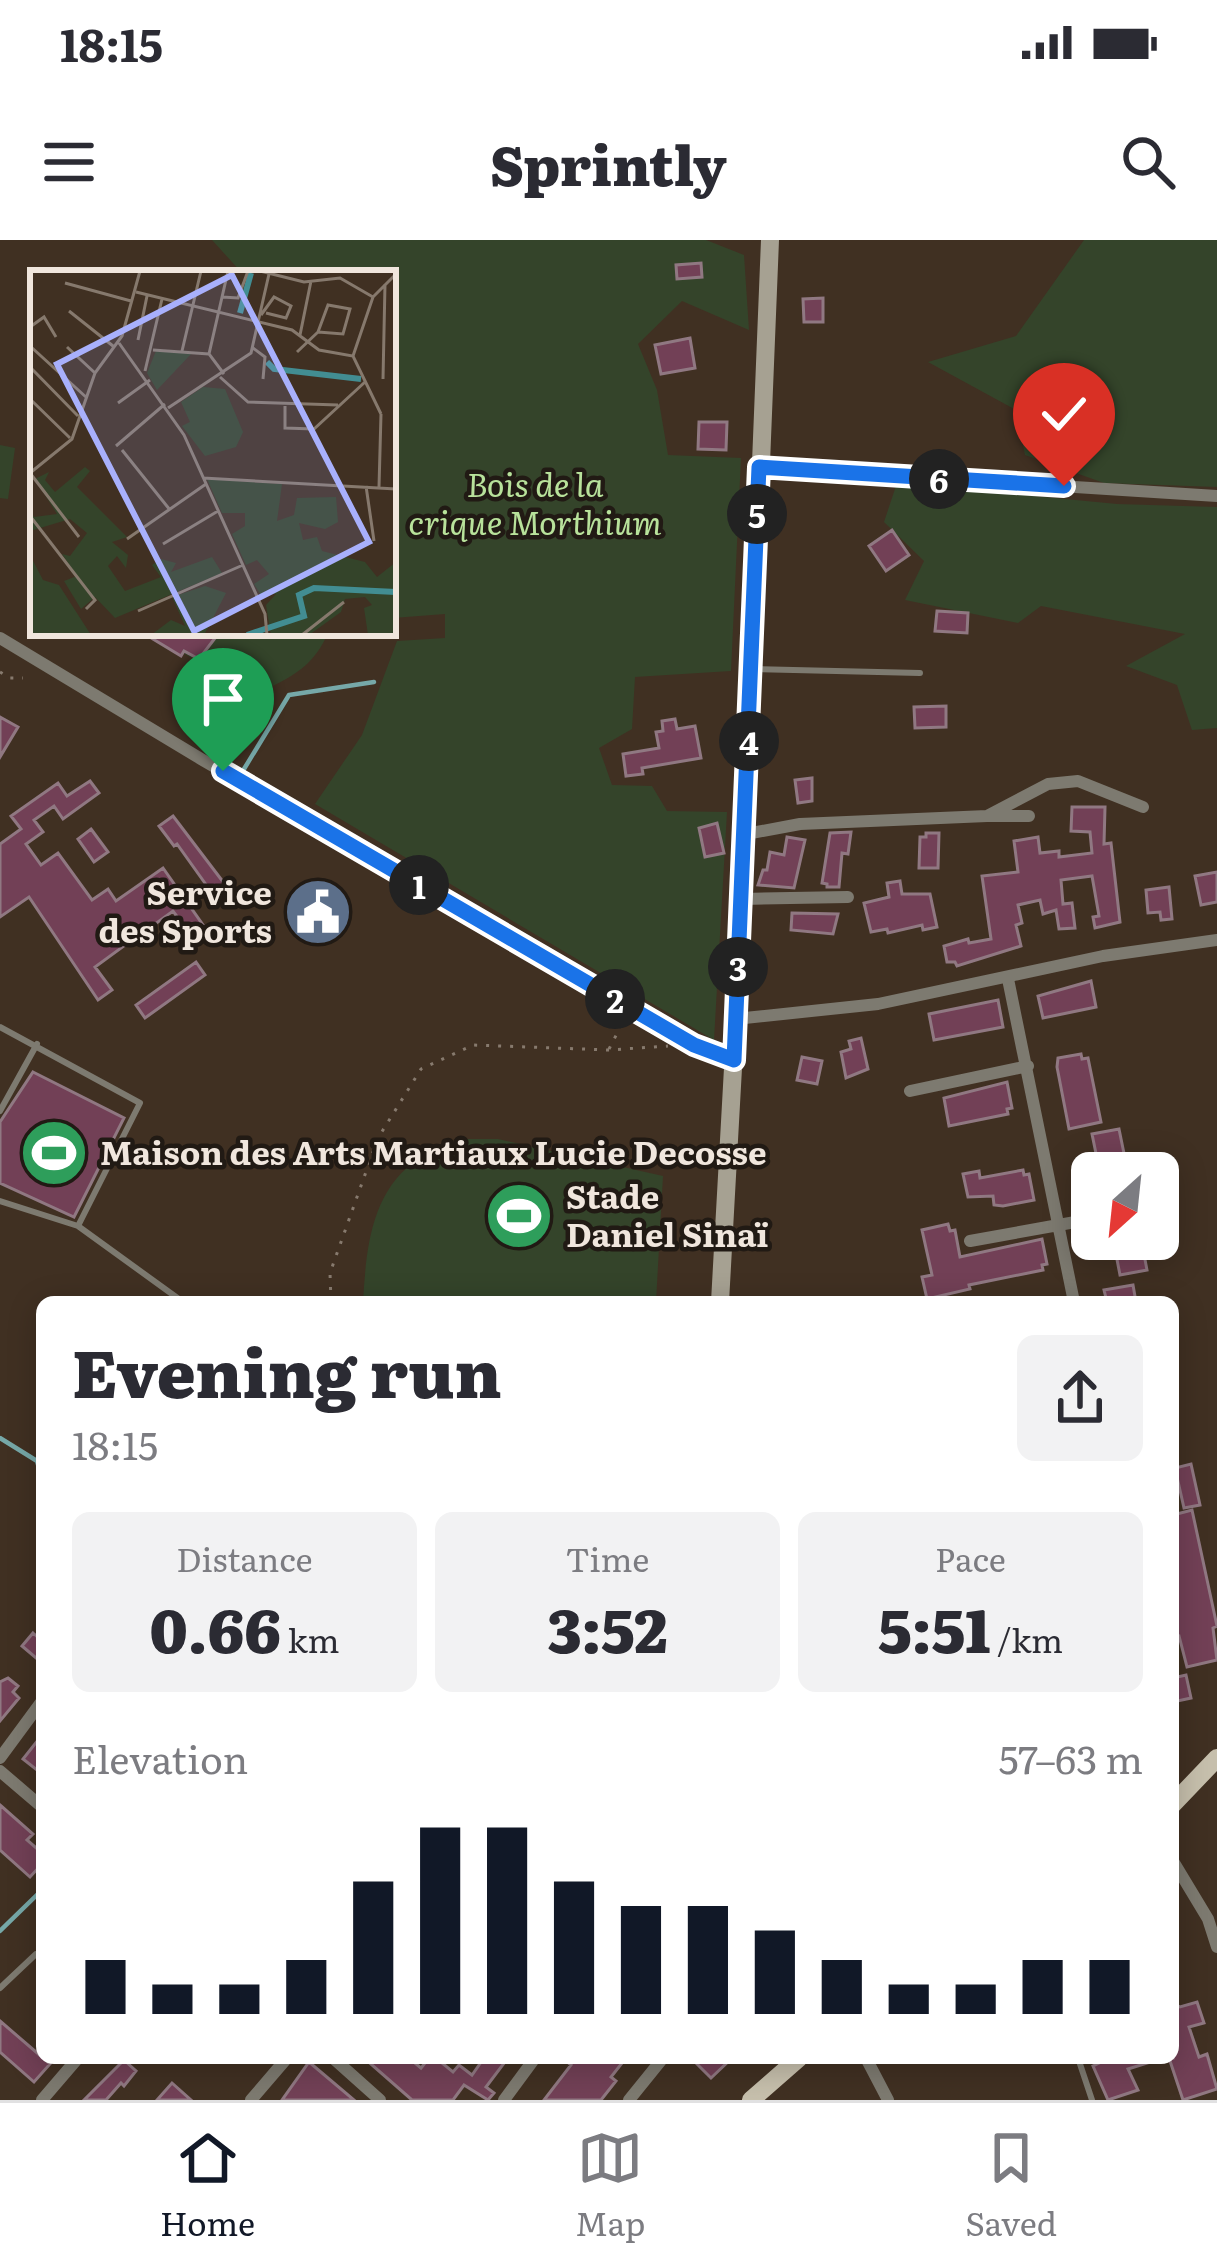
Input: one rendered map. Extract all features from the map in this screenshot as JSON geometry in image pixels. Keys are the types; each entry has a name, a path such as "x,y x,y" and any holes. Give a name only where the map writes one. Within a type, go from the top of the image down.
{"main road":[{"path":"1179,1798 1217,1758"},
{"path":"752,2100 792,2064"}],"street":[{"path":"720,1296 746,834 770,240"},
{"path":"759,467 1217,496"},
{"path":"0,638 694,1045 734,1060"},
{"path":"987,816 1048,784 1078,781 1143,807"},
{"path":"746,834 800,824 1029,816"},
{"path":"742,899 848,897"},
{"path":"736,1019 878,1004 1103,956 1217,940"},
{"path":"1008,979 1073,1296"},
{"path":"910,1091 1028,1066"},
{"path":"970,1240 1071,1223"},
{"path":"0,1758 36,1709"},
{"path":"0,1771 36,1802"},
{"path":"1179,1871 1208,1919 1217,1948"},
{"path":"42,2100 73,2064"},
{"path":"251,2100 282,2064"},
{"path":"340,2064 380,2100"},
{"path":"504,2100 531,2064"},
{"path":"628,2100 658,2064"},
{"path":"869,2064 887,2100"}],"lane":[{"path":"751,668 920,674"},
{"path":"0,1027 140,1103 78,1226"},
{"path":"0,1111 37,1044"},
{"path":"0,1085 9,1094"},
{"path":"0,1201 78,1226 176,1296"},
{"path":"0,1988 36,1954"},
{"path":"1080,2064 1092,2100"}],"path":[{"path":"0,673 23,679"},
{"path":"609,1050 630,1008"},
{"path":"331,1296 330,1273 378,1138 421,1069 473,1046 609,1050 694,1045"}],"green space":[{"name":"Bois de la crique Morthium","path":"212,240 706,240 744,255 749,330 682,301 638,344 657,390 668,455 741,458 731,671 635,677 632,729 599,748 612,785 652,786 667,811 727,812 714,1040 315,804 362,735 397,641 445,638 445,614 396,618 396,270 239,270"},
{"path":"1084,240 1217,240 1217,487 1104,483 1025,455 1016,410 928,362 1016,336"},
{"path":"0,445 15,448 8,499 0,498"},
{"path":"897,483 1117,504 1217,507 1217,728 1192,730 1177,685 1126,666 1185,634 1041,606 1018,623 905,600 924,561 884,522"},
{"path":"153,636 326,636 305,666 271,687 210,652 199,662"},
{"name":"Stade Daniel Sinaï","path":"465,1139 498,1139 663,1176 656,1296 364,1296 373,1226 387,1191 432,1152"}],"building":[{"path":"701,263 702,277 677,279 676,265"},
{"path":"823,298 823,322 804,322 803,299"},
{"path":"690,338 695,368 661,374 655,345"},
{"path":"699,422 727,422 726,450 698,449"},
{"path":"892,530 909,555 886,571 869,546"},
{"path":"937,611 968,613 967,633 935,631"},
{"path":"148,636 217,636 199,659 184,651 181,656"},
{"path":"946,706 946,727 915,728 914,707"},
{"path":"0,717 18,727 0,757"},
{"path":"675,719 677,729 695,726 701,758 642,768 643,774 626,776 623,754 659,748 656,732 663,731 662,721"},
{"path":"812,778 812,801 798,803 795,780"},
{"path":"90,781 99,793 63,819 54,806 34,820 43,832 26,844 41,865 58,853 92,900 108,889 116,901 163,868 203,925 190,934 173,911 140,935 130,933 128,943 95,967 112,990 98,1000 29,897 0,917 0,844 21,829 11,816 58,783 67,796"},
{"path":"1072,807 1105,807 1104,844 1111,843 1120,922 1095,928 1093,917 1099,916 1092,876 1061,880 1063,904 1072,903 1075,928 1059,929 1056,910 1043,914 1040,900 1018,905 1021,946 957,966 947,962 944,946 991,939 982,876 1018,872 1014,841 1038,837 1040,853 1059,851 1059,857 1092,853 1090,832 1071,831"},
{"path":"173,816 230,891 217,900 159,826"},
{"path":"717,823 724,853 705,857 699,828"},
{"path":"91,829 108,852 94,862 78,839"},
{"path":"851,832 848,854 842,853 839,887 827,887 822,883 830,833"},
{"path":"939,833 938,868 919,868 920,837"},
{"path":"787,837 805,840 794,888 758,885 770,852 784,855"},
{"path":"1217,872 1217,902 1201,905 1195,876"},
{"path":"900,881 902,894 930,894 937,927 871,932 864,903 889,897 887,883"},
{"path":"309,885 346,906 325,943 304,931 309,924 292,915"},
{"path":"1169,887 1172,919 1161,920 1160,912 1148,913 1146,890"},
{"path":"792,913 838,914 833,934 791,930"},
{"path":"196,962 205,975 145,1018 136,1005"},
{"path":"1091,981 1096,1007 1043,1018 1038,996"},
{"path":"998,1000 1003,1027 934,1040 929,1014"},
{"path":"861,1038 868,1069 846,1078 841,1052 851,1049 849,1041"},
{"path":"1081,1054 1082,1059 1088,1058 1101,1122 1069,1129 1058,1058"},
{"path":"802,1057 822,1061 817,1084 797,1080"},
{"name":"Maison des Arts Martiaux Lucie Decosse","path":"33,1072 124,1118 74,1217 0,1183 0,1122"},
{"path":"1007,1082 1012,1108 1007,1109 1008,1114 949,1126 944,1098"},
{"path":"1119,1129 1124,1152 1096,1152 1092,1134"},
{"path":"1023,1170 1024,1175 1029,1174 1034,1200 1003,1206 994,1205 993,1196 968,1197 963,1174 979,1171 980,1178"},
{"path":"948,1224 950,1231 955,1230 960,1257 1042,1239 1047,1264 1042,1265 1043,1270 926,1296 922,1277 932,1275 922,1230"},
{"path":"1117,1260 1145,1260 1147,1270 1120,1275"},
{"path":"1133,1285 1135,1296 1106,1296 1104,1290"},
{"path":"1191,1464 1200,1505 1184,1508 1179,1467"},
{"path":"1192,1510 1217,1626 1213,1628 1217,1660 1187,1667 1179,1636 1179,1513"},
{"path":"33,1633 36,1658 22,1646"},
{"path":"1186,1675 1191,1698 1179,1701 1179,1677"},
{"path":"8,1678 18,1686 13,1692 19,1698 0,1721 0,1682"},
{"path":"36,1743 36,1769 23,1759"},
{"path":"0,1805 33,1834 27,1840 36,1848 36,1870 30,1877 0,1850"},
{"path":"1197,2002 1204,2023 1189,2027 1199,2057 1207,2054 1217,2089 1183,2100 1171,2064 1179,2064 1180,2007"},
{"path":"0,2021 36,2052 36,2064 50,2064 34,2082 0,2052"},
{"path":"120,2064 136,2071 106,2100 84,2100"},
{"path":"311,2064 354,2100 282,2100"},
{"path":"371,2064 416,2064 421,2068 443,2064 453,2072 459,2065 472,2075 480,2064 503,2064 486,2087 494,2093 488,2100 464,2085 453,2100 412,2100"},
{"path":"621,2064 611,2077 616,2081 601,2100 544,2100 571,2065"},
{"path":"697,2064 726,2064 711,2078"},
{"path":"1144,2064 1128,2069 1138,2090 1108,2100 1093,2066"},
{"path":"172,2083 191,2100 157,2100"}],"waterway":[{"path":"244,769 289,695 374,682"},
{"path":"0,1438 36,1460"},
{"path":"0,1931 36,1896"}],"place":[{"name":"Service des Sports","path":"318,912"},
{"name":"Maison des Arts Martiaux Lucie Decosse","path":"54,1153"},
{"name":"Stade Daniel Sinaï","path":"519,1216"}],"route":[{"path":"223,771 694,1045 734,1060 759,467 1064,486"}]}
